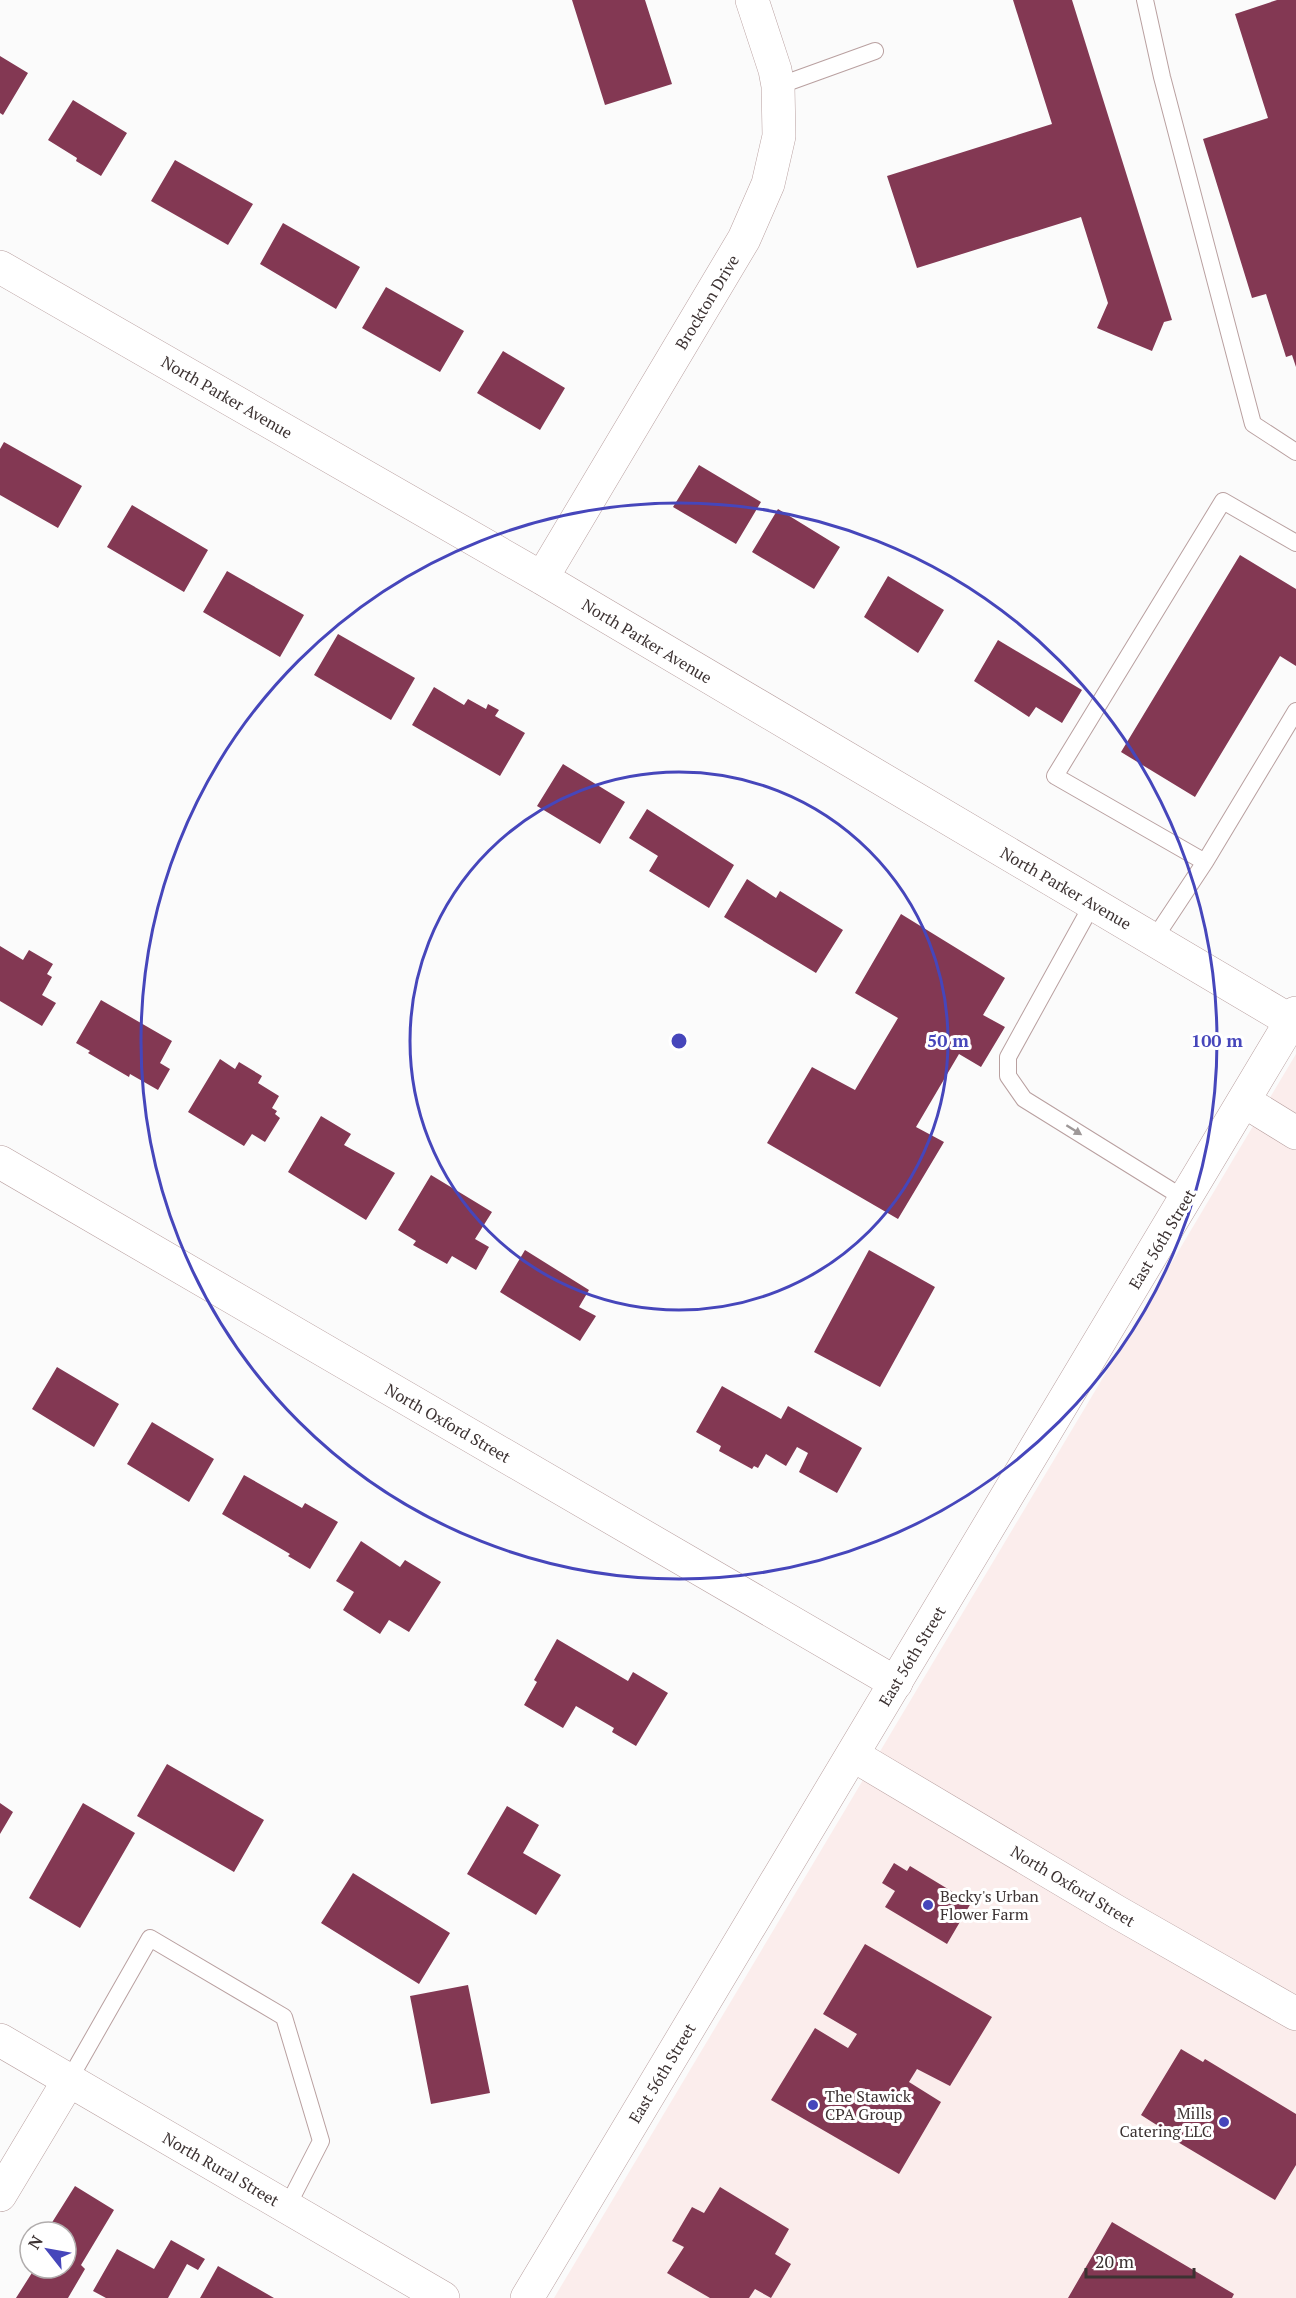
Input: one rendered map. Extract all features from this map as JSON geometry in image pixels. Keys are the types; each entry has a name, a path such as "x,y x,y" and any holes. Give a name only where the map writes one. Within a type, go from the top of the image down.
{"street":[{"name":"Brockton Drive","path":"542,578 744,239 768,184 779,136 778,86 776,70 752,0"},
{"name":"North Parker Avenue","path":"0,267 542,578 1154,939 1294,1017"},
{"name":"East 56th Street","path":"527,2298 1294,1017"},
{"path":"1244,1101 1296,1133"},
{"name":"North Oxford Street","path":"0,1162 896,1683"},
{"name":"North Oxford Street","path":"853,1755 1117,1912 1296,2014"},
{"name":"North Rural Street","path":"0,2040 443,2298"},
{"path":"0,2195 69,2080"}],"lane":[{"path":"1145,0 1162,77 1252,424 1296,452"},
{"path":"778,86 875,51"},
{"path":"1205,862 1055,776 1223,501 1296,543"},
{"path":"1154,939 1205,862 1296,711"},
{"path":"1093,903 1008,1057 1008,1076 1024,1099 1185,1199"},
{"path":"69,2080 150,1938 284,2017 321,2141 286,2207"}],"shaded area":[{"path":"1296,1054 1296,2298 554,2298"}],"building":[{"path":"572,0 645,0 672,84 605,105"},
{"path":"1013,0 1072,0 1172,320 1164,322 1152,351 1097,328 1108,303 1081,217 917,268 887,176 1052,124"},
{"path":"1277,0 1296,0 1296,367 1292,355 1286,357 1266,294 1252,298 1203,139 1268,118 1235,14"},
{"path":"0,56 28,73 3,115 0,113"},
{"path":"73,100 127,133 101,176 48,140"},
{"path":"175,160 253,204 228,245 151,201"},
{"path":"283,223 360,267 336,309 260,264"},
{"path":"386,287 464,331 440,372 362,328"},
{"path":"503,351 565,388 540,430 477,393"},
{"path":"4,442 82,486 58,528 0,495 0,449"},
{"path":"699,465 761,502 736,544 673,507"},
{"path":"132,505 208,550 184,592 107,547"},
{"path":"778,509 840,547 814,589 752,552"},
{"path":"1240,555 1296,589 1296,666 1280,656 1195,797 1121,752"},
{"path":"227,571 304,615 280,657 203,612"},
{"path":"888,576 944,610 918,653 864,617"},
{"path":"338,634 415,678 391,720 314,675"},
{"path":"998,640 1082,690 1062,723 1036,707 1029,717 974,681"},
{"path":"434,687 464,705 468,699 486,709 488,704 499,710 495,716 525,733 500,776 412,725"},
{"path":"563,764 625,802 600,844 537,806"},
{"path":"647,809 734,865 709,908 649,871 658,856 629,838"},
{"path":"747,879 776,898 780,891 843,930 816,973 724,917"},
{"path":"901,914 1005,978 983,1015 1005,1027 981,1067 959,1054 916,1127 944,1142 898,1219 767,1143 812,1067 855,1090 898,1018 855,993"},
{"path":"0,946 23,960 29,950 53,964 47,974 52,977 42,995 56,1003 42,1026 0,1001"},
{"path":"101,1000 172,1041 160,1063 170,1069 158,1090 130,1074 129,1077 88,1053 90,1051 76,1043"},
{"path":"220,1059 235,1069 239,1062 262,1076 258,1083 279,1096 272,1108 277,1111 275,1114 280,1118 265,1142 252,1134 244,1146 188,1112"},
{"path":"321,1116 351,1134 344,1145 395,1173 366,1220 288,1172"},
{"path":"431,1175 492,1212 475,1239 489,1247 476,1270 452,1256 447,1264 413,1245 416,1241 398,1230"},
{"path":"525,1250 589,1290 579,1307 596,1316 580,1341 500,1292"},
{"path":"869,1250 935,1287 880,1387 814,1352"},
{"path":"57,1367 119,1404 94,1447 32,1409"},
{"path":"722,1386 781,1419 788,1406 862,1448 837,1493 799,1472 808,1453 797,1447 786,1466 766,1454 758,1468 754,1466 752,1469 719,1451 721,1446 696,1432"},
{"path":"152,1422 214,1459 189,1502 127,1464"},
{"path":"244,1475 302,1508 305,1503 338,1522 310,1569 288,1556 290,1554 222,1514"},
{"path":"361,1541 400,1567 405,1560 441,1582 409,1632 389,1620 380,1634 343,1610 354,1592 336,1581"},
{"path":"557,1639 628,1681 633,1672 668,1693 636,1746 612,1732 614,1728 576,1706 563,1728 524,1705 537,1682 534,1680"},
{"path":"167,1764 264,1820 234,1872 137,1816"},
{"path":"0,1803 13,1812 0,1834"},
{"path":"83,1803 135,1833 80,1928 29,1898"},
{"path":"507,1806 539,1825 523,1853 561,1875 536,1915 467,1874"},
{"name":"Becky's Urban Flower Farm","path":"894,1863 907,1871 910,1866 971,1903 947,1944 885,1907 895,1891 882,1883"},
{"path":"353,1873 450,1933 419,1984 321,1923"},
{"path":"865,1944 992,2017 950,2086 917,2069 909,2082 941,2102 899,2174 771,2100 815,2028 848,2048 857,2034 823,2014"},
{"path":"468,1985 490,2093 431,2104 410,1996"},
{"name":"Mills Catering LLC","path":"1181,2049 1203,2062 1205,2059 1296,2114 1296,2165 1275,2200 1161,2132 1163,2129 1141,2115"},
{"path":"75,2186 114,2210 81,2265 85,2269 68,2298 16,2298 27,2280 78,2280 78,2220 54,2220"},
{"path":"720,2187 789,2229 775,2254 791,2264 771,2298 755,2289 749,2298 710,2298 667,2273 684,2247 672,2241 692,2207 704,2213"},
{"path":"1112,2222 1234,2294 1232,2298 1068,2298"},
{"path":"171,2240 205,2259 198,2270 187,2264 168,2298 106,2298 93,2291 117,2249 154,2269"},
{"path":"218,2266 274,2298 200,2298"}],"place":[{"name":"Becky's Urban Flower Farm","path":"928,1905"},
{"name":"The Stawick CPA Group","path":"813,2105"},
{"name":"Mills Catering LLC","path":"1224,2122"}]}
